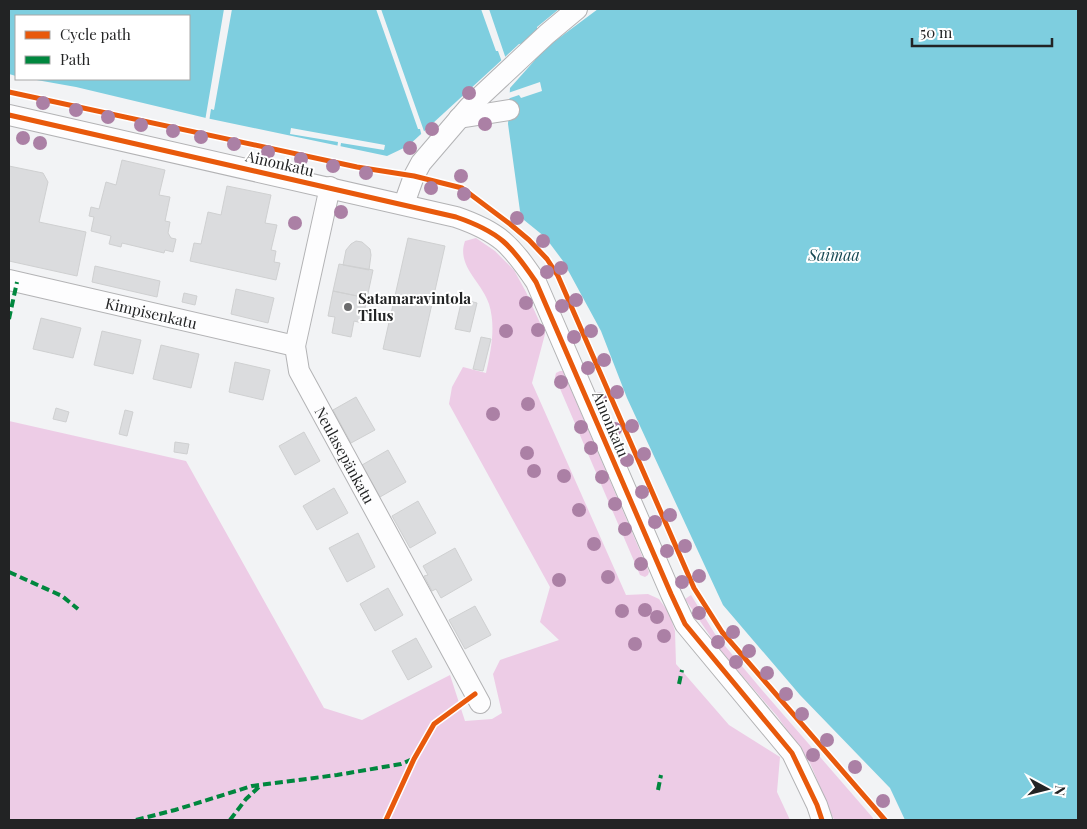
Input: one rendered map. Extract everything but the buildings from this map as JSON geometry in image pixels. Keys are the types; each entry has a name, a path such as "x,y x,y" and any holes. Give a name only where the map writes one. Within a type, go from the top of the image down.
{"street":[{"path":"404,204 421,163 459,118 547,34 577,9"},
{"path":"459,118 509,110"},
{"name":"Ainonkatu","path":"9,115 404,204 456,217 480,225 497,235 509,246 536,282 670,594 685,624 792,753 817,805 822,820"},
{"name":"Neulasepänkatu","path":"330,187 295,346 299,371 480,703"},
{"name":"Kimpisenkatu","path":"9,280 295,346"}],"shaded area":[{"path":"476,238 495,251 514,270 545,334 532,383 626,595 648,594 659,599 669,613 675,631 676,664 729,725 780,757 777,792 790,820 9,820 9,421 186,461 324,708 362,720 450,675 465,721 492,719 502,713 493,674 500,660 559,640 540,622 550,587 449,404 452,387 463,367 486,373 491,347 492,321 489,304 464,258 465,241"},
{"path":"563,371 649,572 645,577 640,575 555,377 556,373"},
{"path":"691,595 715,634 873,820 835,820 833,818 810,763 777,716 719,649 685,599"}],"water":[{"name":"Saimaa","path":"9,9 559,9 537,27 537,35 545,43 551,44 598,9 1078,9 1078,820 905,820 890,788 800,695 723,605 627,398 601,331 563,261 545,237 524,220 520,211 508,124 510,88 535,60 535,52 528,43 519,44 408,146 387,156 206,118 76,87 37,80 190,80 190,15 15,15 15,76 9,74"}],"pier":[{"path":"224,9 232,9 214,110 211,109 209,122 205,121"},
{"path":"376,9 381,9 425,134 422,137 420,129 418,129"},
{"path":"481,9 489,9 506,59 502,62 498,51 496,51"},
{"path":"540,82 542,91 521,98 519,95 507,99 508,93"},
{"path":"291,128 385,145 384,150 341,143 340,149 337,149 338,142 290,134"}],"marked path":[{"path":"9,319 17,282"},
{"path":"9,572 62,596 78,609"},
{"path":"679,684 682,670"},
{"path":"136,820 252,786 337,775 401,764 413,759"},
{"path":"658,790 661,775"},
{"path":"230,820 246,799 261,785"}],"cycle path":[{"path":"9,92 357,167 414,176 462,188 510,224 547,259 558,276 694,588 722,632 885,820"},
{"path":"9,115 456,217 484,228 503,241 519,258 536,282 685,624 792,753 817,805 822,820"},
{"path":"386,820 414,759 434,724 475,694"}],"place":[{"name":"Satamaravintola Tilus","path":"348,307"}]}
